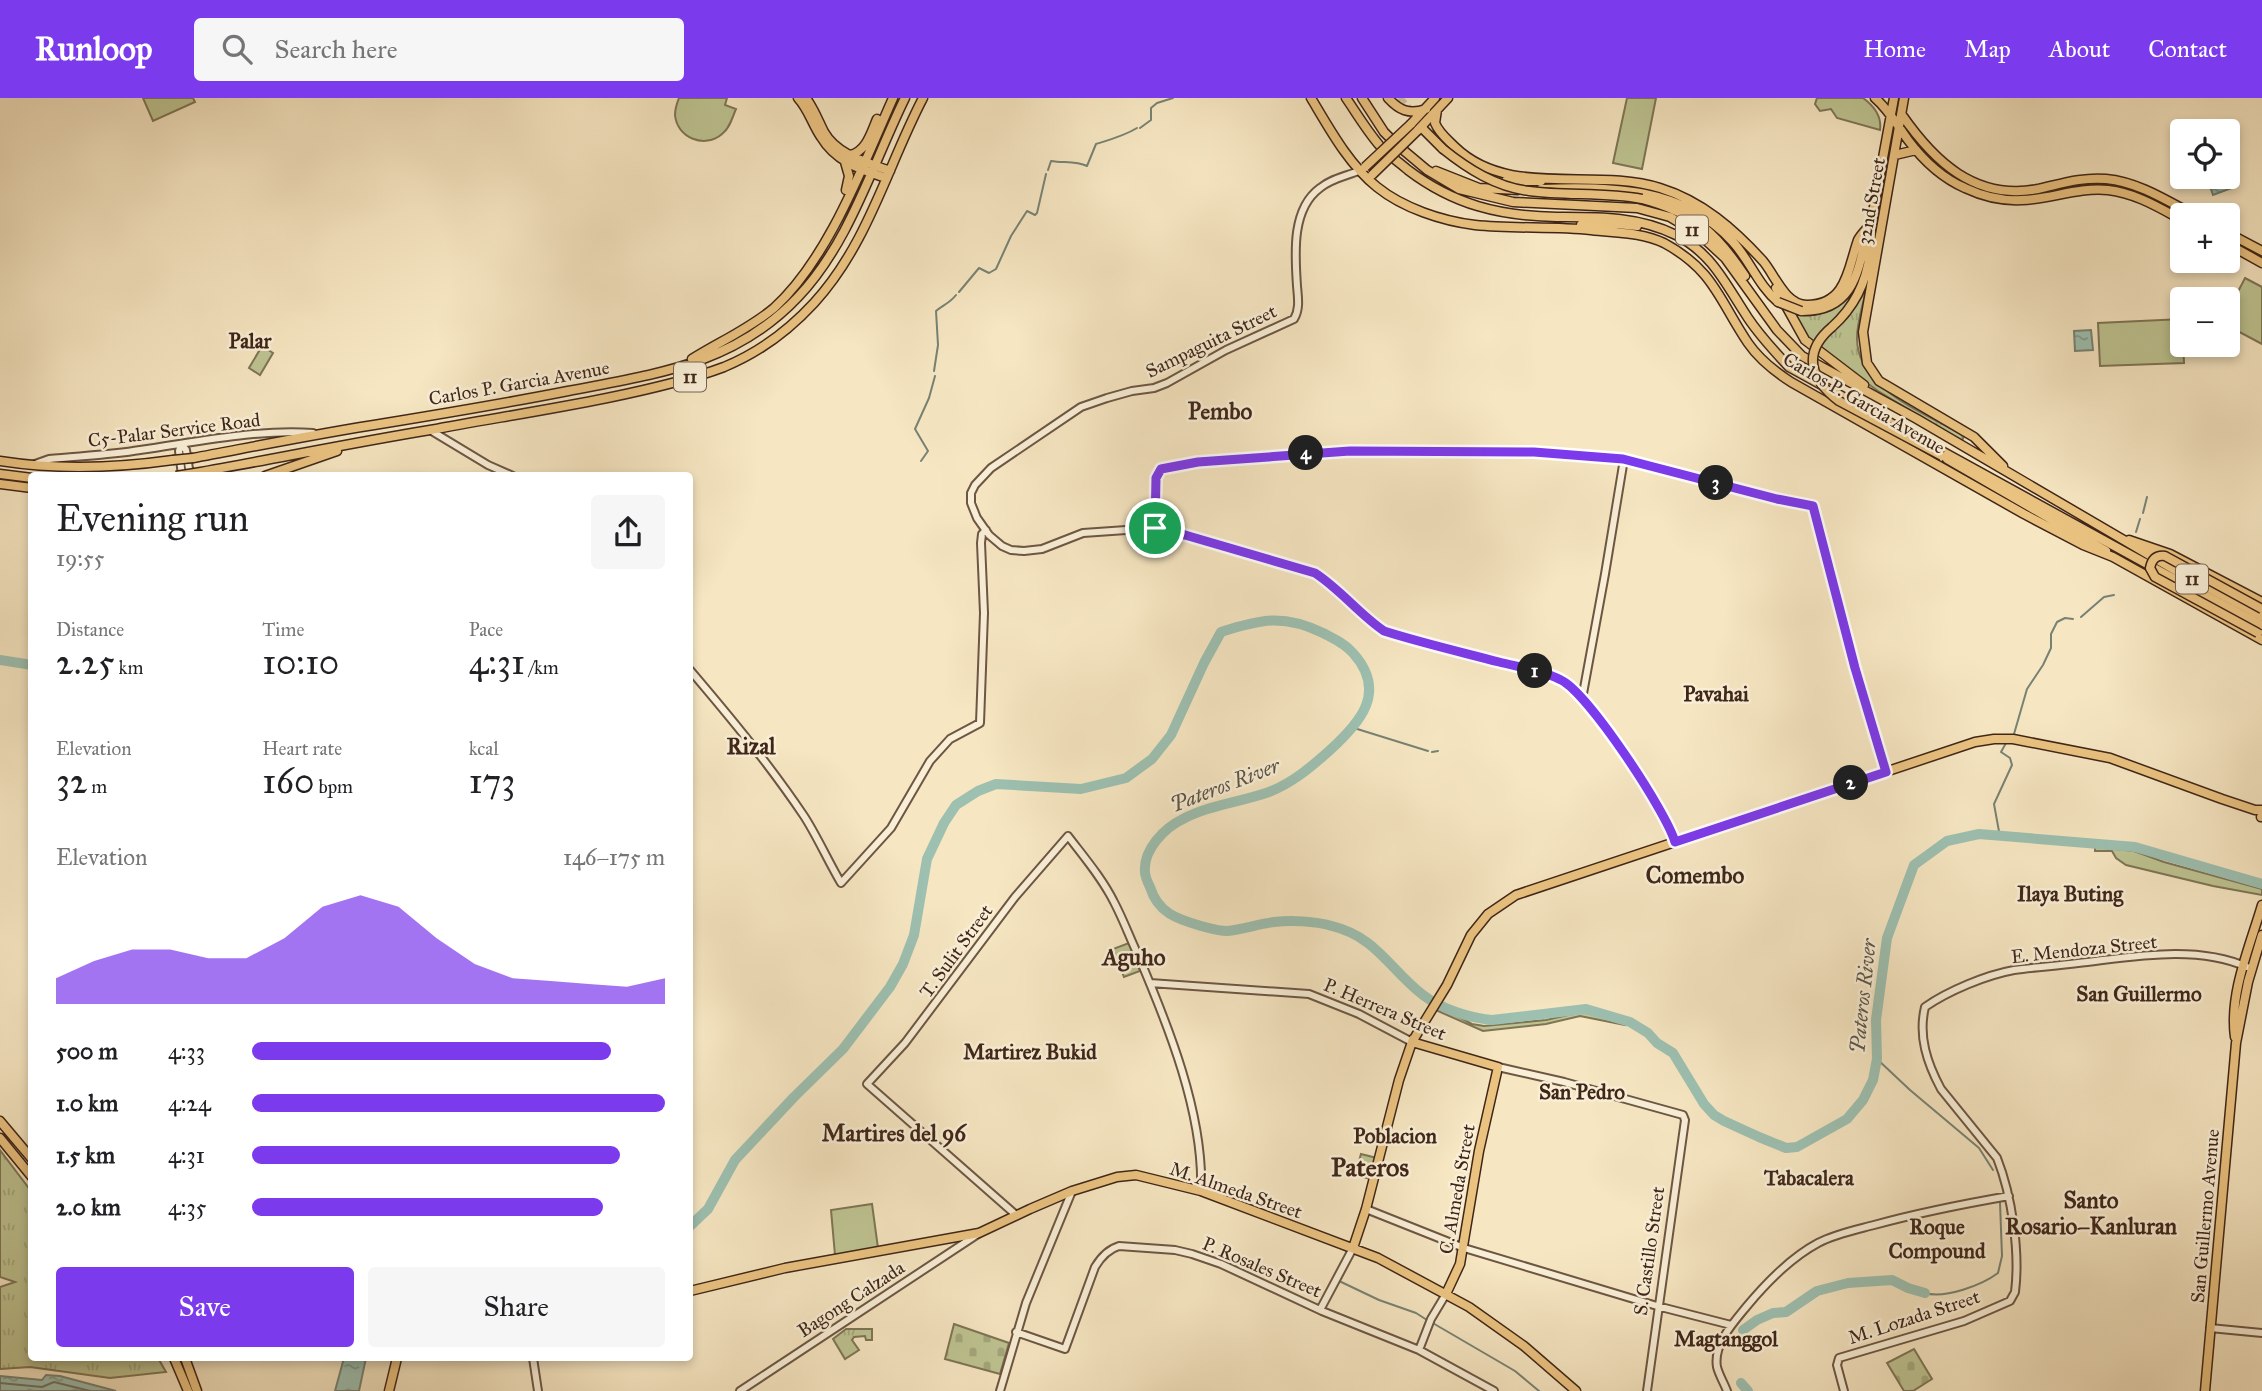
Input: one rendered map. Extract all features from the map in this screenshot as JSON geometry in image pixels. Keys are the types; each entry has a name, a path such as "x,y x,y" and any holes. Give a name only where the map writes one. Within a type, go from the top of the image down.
{"main road":[{"path":"798,98 810,113 821,139 835,156 888,174"},
{"path":"806,98 828,138 847,159 849,181 835,223"},
{"path":"847,159 863,149 891,98"},
{"path":"677,369 742,330 774,307 804,275 835,223 891,98"},
{"name":"Carlos P. Garcia Avenue","path":"0,461 31,465 128,467 193,458 484,407 677,369 723,351 775,320 800,295 831,252 874,169 905,98"},
{"name":"Carlos P. Garcia Avenue","path":"204,472 558,408 640,391 726,366 785,330 814,303 847,261 862,234 923,98"},
{"name":"Carlos P. Garcia Avenue","path":"1311,98 1363,169 1388,195 1406,205 1473,225 1560,227 1642,235 1661,242 1679,252 1708,277 1749,345 1763,361 1791,382 2083,545 2113,558 2171,591 2261,633"},
{"name":"Carlos P. Garcia Avenue","path":"1346,98 1381,146 1427,184 1451,197 1493,212 1526,217 1636,220 1665,230 1690,244 1714,266 1762,338 1789,367 2118,547 2261,633"},
{"name":"Carlos P. Garcia Avenue","path":"1362,98 1384,132 1409,155 1444,181 1459,188 1520,203 1637,208 1670,217 1712,245 1732,267 1789,345 1802,356 2262,616"},
{"path":"1388,98 1396,107 1405,111 1426,109"},
{"path":"1370,177 1417,127 1426,109 1436,98"},
{"path":"1363,169 1417,127 1448,98"},
{"path":"1874,98 1892,114 1924,159 1964,188 1992,197 2022,200 2078,190 2108,190 2146,201 2170,214"},
{"name":"32nd Street","path":"1904,98 1863,332 1864,353 1879,382 1974,437 2010,473"},
{"path":"1893,99 1923,145 1940,162 1979,184 2021,191 2079,179 2107,179 2132,184 2171,203"},
{"name":"32nd Street","path":"1747,245 1764,262 1792,300 1810,305 1823,302 1835,294 1847,280 1859,239 1869,226 1893,99"},
{"path":"1437,110 1434,117 1437,128 1464,156 1499,173 1634,182 1670,191 1702,206 1747,245 1764,267 1805,340 1857,380 1917,419"},
{"path":"1417,127 1484,177 1527,191 1603,194 1642,199 1684,213 1709,230 1736,263 1761,309"},
{"path":"1895,155 1916,150"},
{"path":"1409,155 1448,177 1479,188 1509,191 1625,190 1673,201 1699,214 1732,241 1763,286 1779,302 1801,311 1825,308 1839,301 1847,293 1858,270 1869,226"},
{"path":"1506,181 1565,179"},
{"path":"1560,227 1617,224 1665,230"},
{"path":"1869,226 1870,245 1860,290 1851,308 1818,343 1813,359 1815,373 1824,390 1839,401 1942,456 2097,545 2113,558"},
{"path":"2240,239 2262,251"},
{"path":"2240,251 2262,263"},
{"path":"1789,367 1820,398"},
{"path":"277,472 349,445"},
{"path":"0,474 28,478"},
{"path":"0,484 28,488"},
{"path":"2123,539 2137,541 2170,554 2262,603"},
{"path":"2097,545 2118,547"},
{"path":"2261,633 2155,577 2150,568 2152,561 2156,557 2165,556 2262,609"},
{"path":"2141,573 2150,585"},
{"path":"1353,1248 1412,1042 1471,935 1484,919 1516,895 1975,742 1994,739 2013,739 2118,761 2260,814"},
{"name":"San Guillermo Avenue","path":"2204,1391 2236,1043 2248,967 2262,905"},
{"name":"San Guillermo Avenue","path":"2248,967 2262,935"},
{"name":"P. Herrera Street","path":"1412,1042 1498,1067"},
{"name":"C. Almeda Street","path":"1446,1294 1461,1264 1477,1160 1498,1067"},
{"path":"0,1121 28,1154"},
{"path":"0,1138 28,1172"},
{"name":"M. Almeda Street","path":"693,1290 785,1268 979,1233 1072,1191 1122,1176 1136,1175 1201,1191 1353,1248 1446,1294 1524,1346 1576,1391"},
{"path":"175,1361 188,1391"},
{"path":"186,1361 197,1391"},
{"path":"389,1391 396,1361"}],"street":[{"name":"Sampaguita Street","path":"986,530 977,518 971,503 971,493 991,468 1081,407 1167,383 1226,350 1294,319 1298,306 1298,228 1305,206 1325,184 1363,169"},
{"path":"430,430 504,472"},
{"name":"C5-Palar Service Road","path":"31,465 49,459 292,432 321,434"},
{"path":"181,444 186,450 192,472"},
{"path":"181,444 179,452 182,472"},
{"path":"1155,528 1156,478 1161,469 1178,465 1350,451 1534,452 1623,459 1813,506 1855,668 1886,772"},
{"path":"1582,699 1623,459"},
{"path":"693,674 763,757 806,819 841,883 891,828 930,761 950,739 981,723 984,613 982,534 986,530 1002,546 1024,551 1042,549 1083,533 1155,528 1315,573 1331,583 1371,623 1384,631 1562,680 1582,699 1631,763 1661,811 1675,842"},
{"name":"T. Sulit Street","path":"1016,1215 867,1084 914,1033 1016,897 1068,836 1114,901 1150,983"},
{"name":"E. Mendoza Street","path":"2009,1196 1997,1158 1941,1089 1936,1079 1923,1047 1925,1007 1953,991 2012,971 2135,957 2181,955 2210,957 2248,967"},
{"path":"1150,983 1168,1028 1187,1091 1199,1150 1201,1191"},
{"name":"P. Herrera Street","path":"1150,983 1309,994 1359,1014 1412,1042"},
{"name":"P. Herrera Street","path":"1498,1067 1683,1115"},
{"name":"S. Castillo Street","path":"1647,1391 1685,1120 1683,1115"},
{"path":"1000,1391 1026,1303 1072,1191"},
{"path":"1727,1391 1717,1368 1717,1358 1731,1325 1776,1274 1802,1253 1836,1235 1933,1209 2009,1196"},
{"name":"M. Lozada Street","path":"1844,1391 1837,1365 1839,1358 1964,1321 2010,1301 2015,1292 2016,1281 2009,1196"},
{"path":"1366,1209 1464,1248 1657,1306 1731,1325"},
{"name":"Bagong Calzada","path":"740,1391 979,1233"},
{"name":"P. Rosales Street","path":"1016,1332 1065,1349 1096,1267 1109,1251 1119,1246 1166,1249 1221,1264 1321,1310 1419,1350 1494,1391"},
{"path":"1321,1310 1353,1248"},
{"name":"C. Almeda Street","path":"1419,1350 1431,1319 1446,1294"},
{"path":"2210,1328 2262,1333"},
{"path":"533,1361 538,1391"}],"green space":[{"path":"143,98 193,98 195,102 153,121"},
{"path":"679,98 727,98 725,105 736,109 725,132 708,141 700,141 686,135 677,123 675,113"},
{"path":"1627,98 1656,98 1642,169 1613,163"},
{"path":"1817,98 1863,98 1876,112 1880,120 1880,130 1837,118 1831,109 1820,111 1815,104"},
{"path":"1861,272 1863,273 1859,284 1830,333 1848,317 1866,290 1857,338 1860,356 1869,372 1897,398 1964,436 1962,441 1878,391 1805,338 1780,287 1799,307 1802,315 1813,315 1839,304"},
{"path":"2245,278 2262,287 2262,344 2240,332 2240,288"},
{"path":"2170,320 2170,357 2184,357 2184,363 2100,366 2098,323"},
{"path":"262,346 273,353 260,375 249,368"},
{"path":"2095,847 2134,851 2262,889 2262,895 2126,865 2116,858 2112,851 2095,851"},
{"path":"1129,943 1140,971 1124,977 1113,949"},
{"path":"1440,1007 1472,1024 1484,1026 1546,1020 1582,1012 1625,1022 1625,1025 1580,1016 1546,1024 1483,1031 1438,1011"},
{"path":"0,1150 28,1187 28,1361 160,1361 166,1372 110,1378 30,1367 0,1369 0,1287 15,1282 0,1277"},
{"path":"1361,1154 1377,1158 1371,1179 1355,1175"},
{"path":"872,1204 878,1248 835,1255 831,1210"},
{"path":"954,1324 1009,1343 1000,1374 945,1359"},
{"path":"846,1329 872,1329 872,1340 866,1340 865,1336 854,1337 852,1340 859,1350 845,1359 833,1339"},
{"path":"1914,1349 1932,1379 1913,1391 1904,1391 1887,1363"}],"water":[{"path":"2211,189 2229,189 2213,195"},
{"path":"2091,330 2093,350 2075,351 2074,331"},
{"path":"343,1361 365,1361 359,1391 335,1391"},
{"path":"46,1375 60,1376 116,1391 0,1391 0,1376 42,1380"}],"waterway":[{"path":"1140,128 1151,120 1151,108 1173,98"},
{"path":"1048,170 1051,161 1087,166 1096,144 1137,128"},
{"path":"959,292 979,268 989,273 996,269 1011,236 1027,211 1035,215 1037,213 1046,174"},
{"path":"934,371 938,345 936,311 956,295"},
{"path":"921,461 928,451 915,429 929,398 935,376"},
{"path":"2143,513 2147,497"},
{"path":"2136,532 2140,519"},
{"path":"2081,617 2104,597 2114,595"},
{"path":"2014,734 2027,689 2051,648 2051,634 2057,622 2065,618 2073,619"},
{"name":"Pateros River","path":"693,1223 708,1209 735,1160 843,1049 890,987 903,964 914,935 927,859 956,805 978,791 996,784 1081,789 1126,778 1152,759 1171,735 1221,632 1248,624 1272,620 1296,623 1323,633 1342,644 1363,667 1368,681 1366,706 1351,729 1293,780 1269,792 1193,814 1162,834 1147,856 1145,872 1154,896 1163,909 1184,921 1227,931 1295,921 1325,924 1347,931 1372,946 1430,1000 1447,1009 1474,1017 1492,1020 1586,1009 1630,1022 1673,1053 1704,1104 1714,1115 1786,1148 1797,1147 1847,1119 1863,1100 1873,1080 1877,1059 1876,1020 1887,938 1914,865 1947,841 1979,834 2135,847 2262,884"},
{"path":"0,660 28,664"},
{"path":"1354,728 1428,751"},
{"path":"2000,837 1994,804 2012,765 2010,758 2001,752 2006,743"},
{"path":"1432,752 1438,751"},
{"path":"1877,1059 1979,1148 1993,1170"},
{"path":"1925,1293 1943,1294 1963,1290 1998,1273 2002,1256 2000,1203"},
{"path":"1337,1280 1427,1320"},
{"path":"1743,1330 1773,1313 1786,1312 1817,1291 1848,1283 1892,1280 1925,1293"},
{"path":"1431,1322 1515,1371 1539,1391"},
{"path":"1741,1383 1748,1391"}],"tunnel":[{"path":"1399,98 1427,129"}],"district":[{"name":"Palar","path":"250,341"},
{"name":"Pembo","path":"1220,411"},
{"name":"Pavahai","path":"1716,694"},
{"name":"Rizal","path":"751,746"},
{"name":"Comembo","path":"1695,875"},
{"name":"Ilaya Buting","path":"2070,894"},
{"name":"Aguho","path":"1134,957"},
{"name":"San Guillermo","path":"2139,994"},
{"name":"Martirez Bukid","path":"1030,1052"},
{"name":"San Pedro","path":"1582,1092"},
{"name":"Martires del 96","path":"894,1133"},
{"name":"Poblacion","path":"1395,1136"},
{"name":"Pateros","path":"1370,1167"},
{"name":"Tabacalera","path":"1809,1178"},
{"name":"Santo Rosario–Kanluran","path":"2091,1213"},
{"name":"Roque Compound","path":"1937,1239"},
{"name":"Magtanggol","path":"1726,1339"}],"route":[{"path":"1318,452 1534,452 1623,459 1813,506 1855,668 1886,772 1675,842 1661,811 1631,763 1582,699 1562,680 1384,631 1371,623 1331,583 1315,573 1155,528 1156,478 1161,469 1198,462 1318,452"}]}
